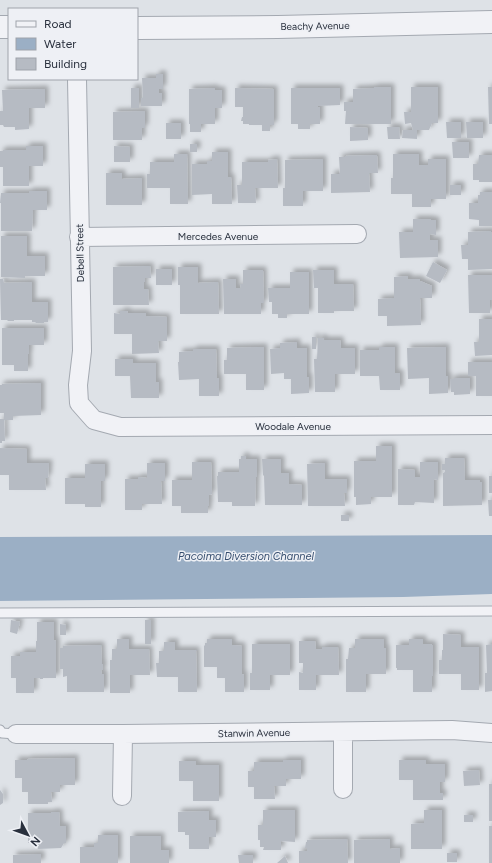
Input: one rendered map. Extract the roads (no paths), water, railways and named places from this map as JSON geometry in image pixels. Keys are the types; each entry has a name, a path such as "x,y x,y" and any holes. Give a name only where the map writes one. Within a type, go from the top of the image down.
{"street":[{"name":"Beachy Avenue","path":"138,28 278,27 492,22"},
{"name":"Debell Street","path":"77,80 82,351 78,385 79,403 94,420"},
{"name":"Mercedes Avenue","path":"79,237 357,234"},
{"name":"Woodale Avenue","path":"94,420 120,427 492,425"},
{"name":"Stanwin Avenue","path":"8,732 123,734 452,730 492,733"},
{"path":"343,732 343,789"},
{"path":"122,796 123,734"}],"lane":[{"path":"0,614 492,611"}],"water":[{"name":"Pacoima Diversion Channel","path":"492,535 492,594 403,597 0,601 0,537"}]}
